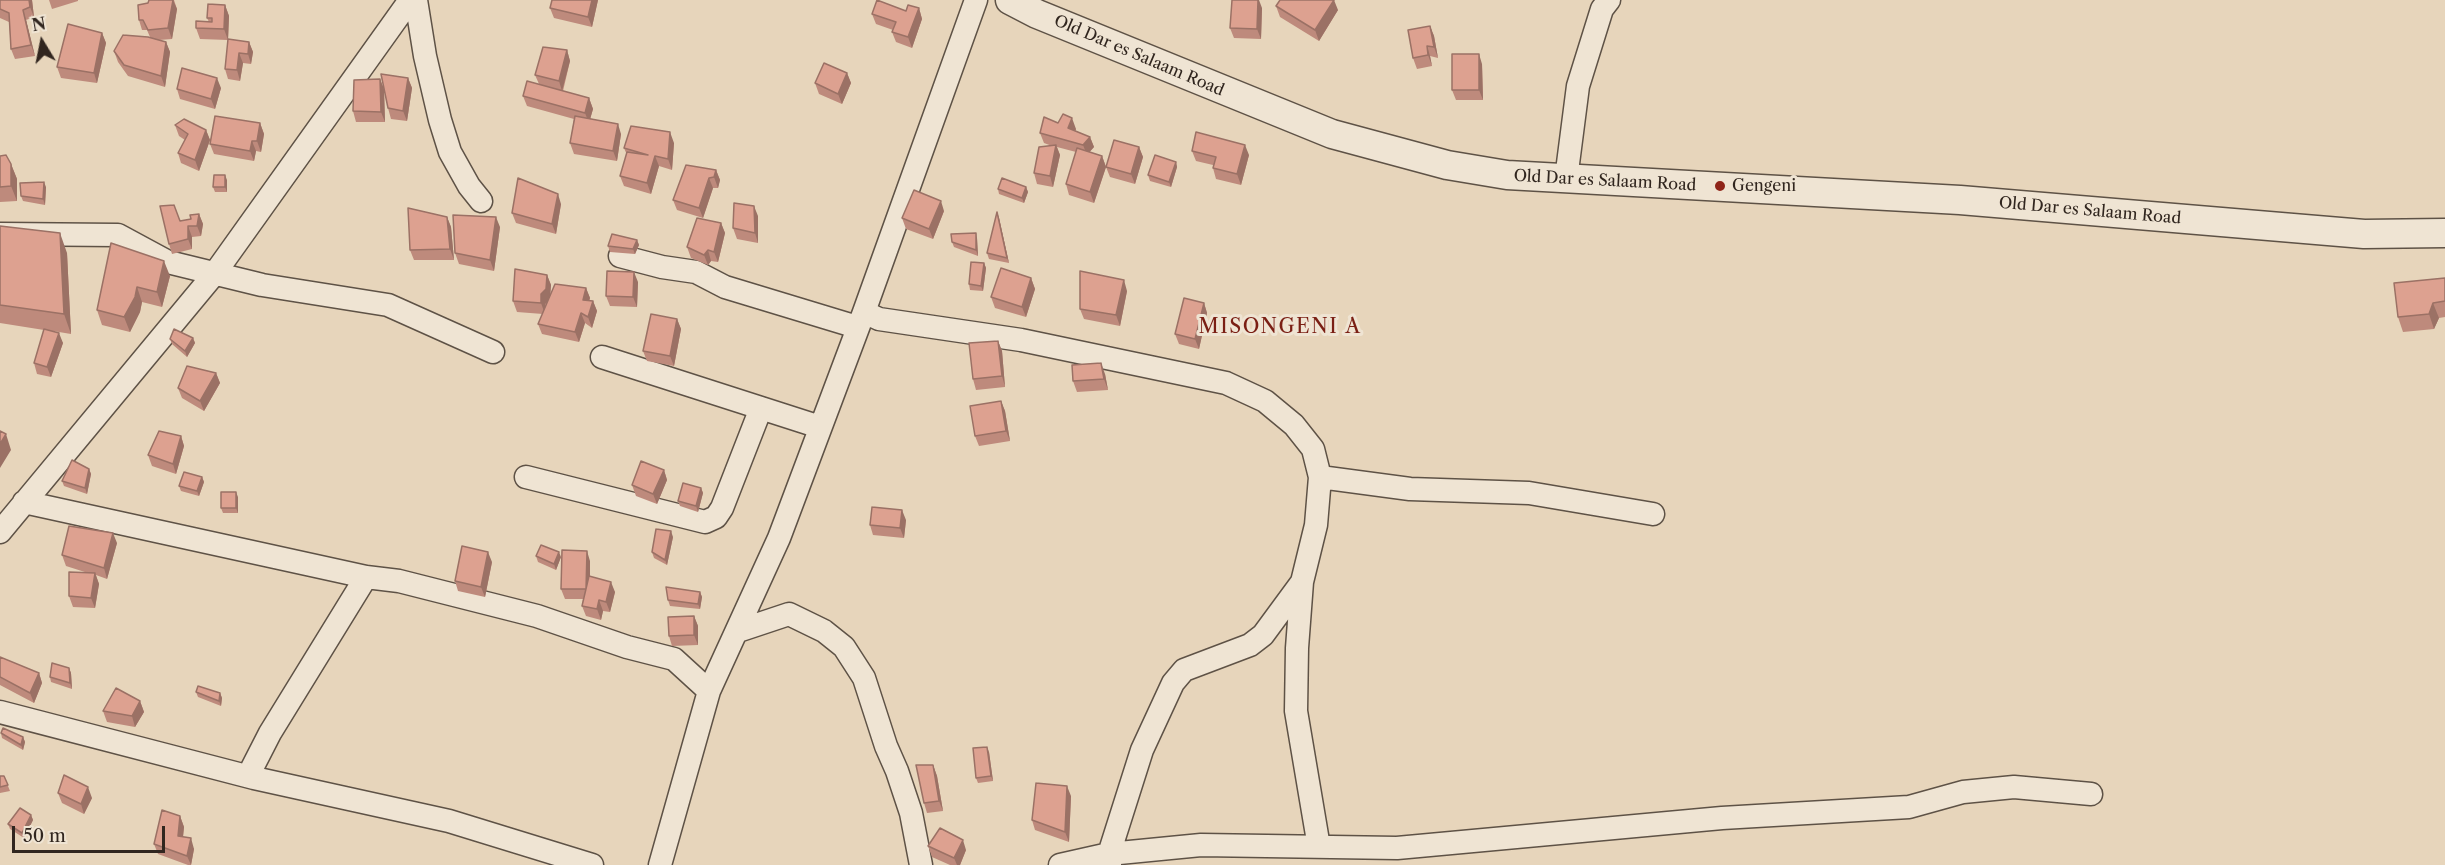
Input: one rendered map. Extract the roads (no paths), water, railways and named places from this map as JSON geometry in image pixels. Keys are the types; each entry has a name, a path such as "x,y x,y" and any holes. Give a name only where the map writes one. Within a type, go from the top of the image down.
{"street":[{"path":"0,531 215,273 410,0"},
{"path":"416,0 424,56 450,152 481,201"},
{"path":"660,865 709,691 778,538 976,0"},
{"name":"Old Dar es Salaam Road","path":"1010,0 1048,18 1332,135 1447,165 1507,175 1960,200 2364,234 2445,234"},
{"path":"1566,179 1578,86 1602,9 1609,0"},
{"path":"0,234 118,236 168,262 262,285 388,305 493,352"},
{"path":"620,256 662,267 696,272 725,287 860,320 879,319 1021,340 1226,382 1265,401 1294,425 1313,449 1320,477 1316,525 1302,582 1297,648 1296,711 1319,847"},
{"path":"602,357 820,427"},
{"path":"526,477 705,522 716,517 722,508 761,408"},
{"path":"1320,477 1410,489 1529,494 1653,514"},
{"path":"24,502 366,577 399,581 537,616 627,647 674,659 709,691"},
{"path":"248,776 270,733 366,577"},
{"path":"1110,860 1142,750 1173,683 1184,670 1250,645 1263,635 1302,582"},
{"path":"738,631 789,614 824,631 844,647 864,678 886,746 897,771 911,813 921,865"},
{"path":"0,712 248,776 449,821 592,865"},
{"path":"1060,865 1110,860 1201,845 1397,848 1722,818 1909,807 1963,792 2014,787 2091,794"}],"place":[{"name":"Gengeni","path":"1720,186"}],"district":[{"name":"MISONGENI A","path":"1280,327"}]}
